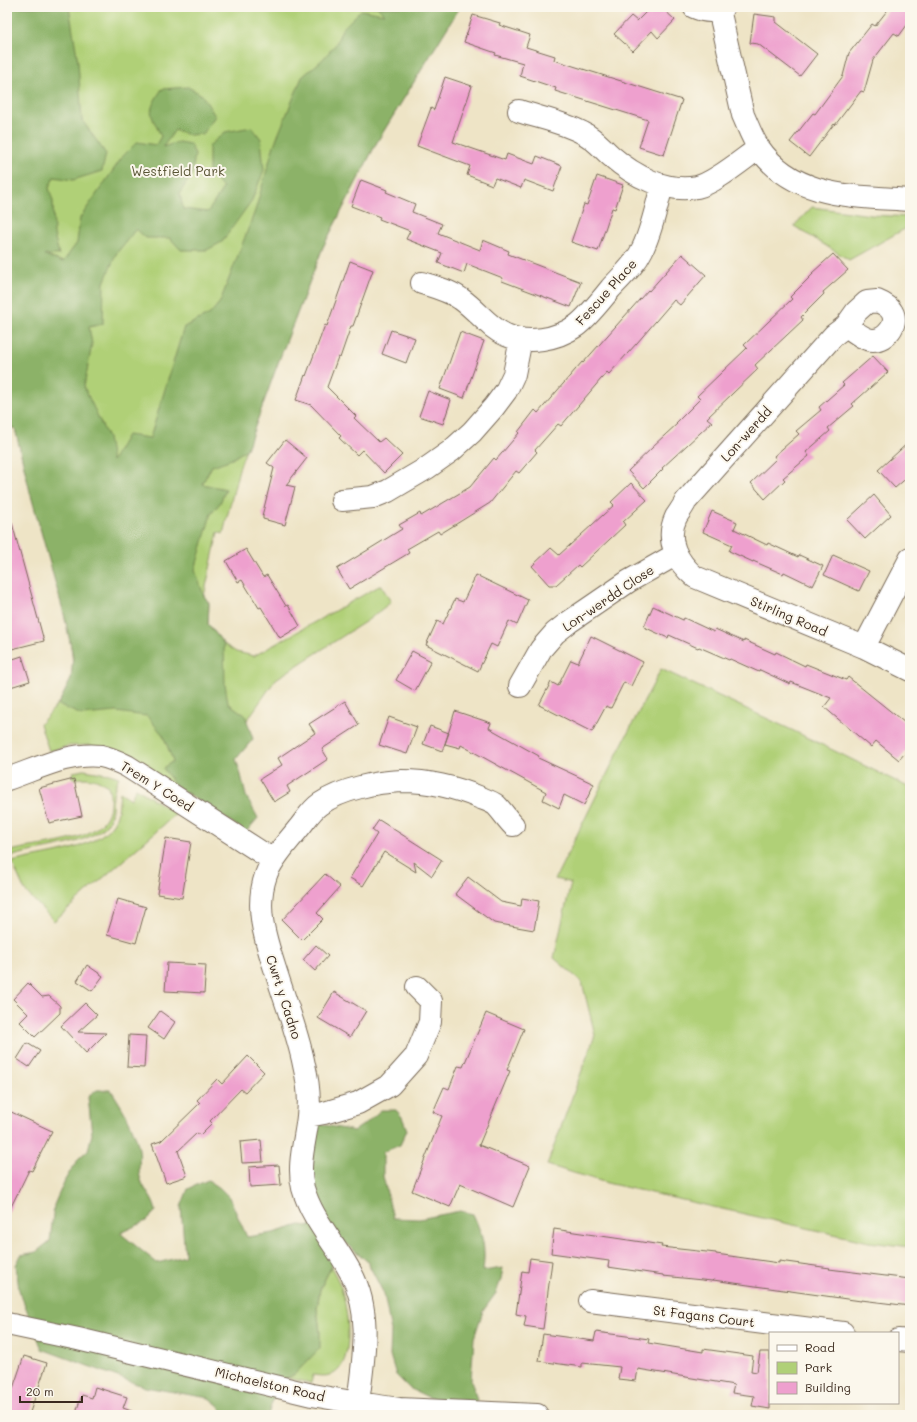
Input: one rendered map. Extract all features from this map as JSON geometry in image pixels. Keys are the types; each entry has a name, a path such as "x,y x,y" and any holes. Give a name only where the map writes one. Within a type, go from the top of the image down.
{"street":[{"path":"694,7 704,11 721,8 743,115 759,148 778,168 790,178 805,186 830,193 910,200"},
{"path":"519,111 583,132 628,169 662,186 675,188 698,187 713,180 759,148"},
{"name":"Fescue Place","path":"422,283 451,293 461,299 495,328 507,335 521,339 533,340 563,333 578,325 633,264 642,250 662,186"},
{"name":"Lon-werdd","path":"675,555 671,534 676,518 686,501 834,335 846,326"},
{"path":"342,500 373,497 388,491 427,468 451,451 472,432 506,391 514,374 521,339"},
{"name":"Stirling Road","path":"675,555 684,568 694,577 864,647 910,670"},
{"name":"Lon-werdd Close","path":"520,686 541,649 555,633 629,581 675,555"},
{"path":"864,647 910,559"},
{"name":"Trem Y Coed","path":"7,779 68,758 88,755 102,756 127,766 273,860"},
{"name":"Cwrt y Cadno","path":"358,1403 365,1323 359,1290 350,1271 317,1220 303,1186 301,1172 302,1157 309,1102 304,1065 264,937 260,915 266,873 273,860 319,804 337,795 378,784 418,781 443,785 467,792 495,804 512,825"},
{"path":"308,1116 324,1114 358,1103 390,1085 416,1056 430,1022 431,1001 417,987"},
{"name":"St Fagans Court","path":"590,1301 835,1332"},
{"name":"Michaelston Road","path":"7,1324 78,1339 312,1395 399,1412 537,1415"},
{"path":"899,1340 910,1341"}],"green space":[{"name":"Westfield Park","path":"7,7 69,7 78,62 82,120 106,154 102,171 73,180 54,177 49,188 53,201 54,234 59,255 44,255 63,262 77,243 80,218 123,156 137,142 156,145 161,136 151,112 162,89 188,87 202,95 215,116 203,134 189,135 175,130 163,147 178,142 190,144 195,154 192,174 180,193 183,209 208,212 223,188 209,174 209,146 225,132 252,127 261,139 264,170 252,200 222,242 207,250 181,250 170,238 146,238 136,229 116,254 104,283 103,324 89,327 92,344 84,387 108,438 112,461 127,435 150,438 184,327 210,314 220,302 255,211 274,145 302,77 322,60 336,44 342,29 361,10 384,14 377,7 460,7 377,142 323,247 278,363 247,449 232,459 212,466 202,484 226,489 220,503 211,514 195,570 204,596 209,603 208,624 224,644 225,684 228,703 245,715 253,739 236,759 246,796 258,818 246,832 174,784 163,768 173,761 163,735 147,716 116,712 82,715 58,705 71,679 73,656 64,614 30,492 15,428 7,428 7,219 10,205 7,186"},
{"name":"Westfield Park","path":"10,7 460,7 377,142 323,247 239,469 223,534 218,532 204,596 209,603 208,624 224,644 236,652 254,656 381,585 391,602 368,620 276,679 193,797 90,745 68,746 49,751 40,724 54,709 66,691 71,679 73,666 68,629 63,608 31,495 15,428 7,428 7,145"},
{"path":"812,207 871,215 910,217 910,226 849,260 794,226"},
{"path":"661,669 796,732 910,788 910,1247 869,1242 607,1183 547,1165 595,1035 582,982 554,958 571,883 555,879"},
{"path":"84,770 119,777 114,790 112,812 108,822 100,830 89,837 76,842 7,858 7,852 77,837 93,830 104,820 110,806 108,786 92,779 74,779 73,772"},
{"path":"136,788 176,814 54,921 25,891 12,862 68,850 95,839 106,832 116,819 120,792 131,799"},
{"path":"97,1090 111,1090 128,1118 139,1149 139,1172 141,1180 153,1202 156,1211 146,1221 120,1233 157,1263 185,1256 181,1207 188,1189 208,1180 220,1188 229,1197 247,1237 273,1233 300,1225 311,1226 311,1183 315,1123 354,1131 381,1110 396,1110 402,1117 407,1130 400,1145 383,1152 383,1176 393,1218 419,1219 460,1211 473,1214 483,1242 483,1271 503,1268 496,1293 483,1311 474,1338 471,1380 477,1400 471,1407 455,1406 430,1398 409,1388 396,1375 390,1355 391,1331 384,1294 367,1261 344,1241 320,1289 317,1309 320,1332 320,1348 295,1374 278,1383 268,1415 223,1415 219,1406 209,1398 145,1387 42,1349 19,1290 16,1265 21,1255 36,1252 50,1241 54,1205 65,1180 78,1159 88,1150 92,1134 88,1097"},
{"path":"331,1267 341,1288 347,1313 348,1336 345,1358 341,1367 335,1373 327,1376 313,1375 311,1383 287,1378 295,1374 320,1332 317,1309 320,1289"}],"building":[{"path":"651,7 661,7 675,20 658,38 652,31 633,51 614,34 631,16 637,21"},
{"path":"890,7 910,7 910,21 899,36 894,33 873,60 864,92 861,91 809,157 790,142 813,113 815,114 843,76 849,53 872,24 875,26"},
{"path":"754,14 776,17 776,22 817,54 800,76 758,44 750,43"},
{"path":"473,15 500,23 499,25 530,35 526,47 555,56 554,60 682,100 664,155 639,147 648,120 555,91 556,88 520,76 523,63 495,55 496,53 464,42"},
{"path":"445,77 472,86 453,142 505,160 507,154 534,164 537,156 562,166 553,191 524,180 521,188 495,178 492,185 467,175 470,166 417,146 431,108 434,110"},
{"path":"597,176 623,185 615,209 612,208 598,251 571,242 584,204 587,205"},
{"path":"361,180 387,190 386,192 415,204 412,212 442,224 438,233 480,250 483,240 509,251 508,254 581,282 571,307 502,281 503,278 467,264 464,273 438,263 442,253 406,239 410,231 351,206"},
{"path":"682,254 706,275 680,305 674,300 609,374 607,372 561,426 558,424 535,450 537,452 519,473 516,471 490,503 440,534 438,531 407,549 409,553 349,589 337,569 402,529 399,525 420,513 421,516 470,487 494,458 496,460 519,433 518,432 535,410 538,413 582,362 583,363"},
{"path":"833,254 848,270 823,292 824,294 801,317 803,320 755,365 758,369 707,418 712,422 662,468 663,469 644,488 628,471 677,424 676,423 700,399 697,396 747,348 744,345 792,299 790,297 813,274 812,273"},
{"path":"350,261 373,270 353,326 351,326 340,358 338,357 327,387 356,416 354,418 379,442 384,438 402,455 384,473 362,450 357,455 339,438 341,436 311,405 296,400 325,325 327,326"},
{"path":"391,330 415,338 406,363 382,354"},
{"path":"460,332 484,341 464,398 440,389"},
{"path":"873,356 888,372 852,404 854,406 828,428 830,431 806,452 809,456 783,478 785,480 765,499 751,483 776,459 774,456 799,434 796,431 821,410 819,407 844,385 842,383"},
{"path":"428,391 451,400 443,424 419,416"},
{"path":"285,440 307,458 286,485 295,487 285,525 263,519 263,515 262,516 274,468 267,463"},
{"path":"910,441 910,475 895,488 878,470"},
{"path":"631,483 647,500 623,522 625,525 580,567 578,565 556,585 549,585 532,566 551,548 559,555 614,505 611,502"},
{"path":"874,495 891,515 865,539 847,520"},
{"path":"712,511 737,522 734,529 767,545 768,543 798,557 799,555 823,566 813,586 784,572 783,574 729,551 732,545 703,532"},
{"path":"12,523 44,641 12,649 7,631 7,524"},
{"path":"246,549 263,577 267,575 286,606 288,605 300,626 280,638 261,607 259,608 242,580 238,582 226,561"},
{"path":"833,555 869,571 859,591 824,575"},
{"path":"476,575 528,600 517,625 509,621 497,647 491,644 478,671 426,645 437,621 443,624 455,599 463,602"},
{"path":"653,606 714,632 715,629 775,654 776,652 805,666 806,664 846,680 848,677 910,727 910,747 899,760 876,741 871,747 824,707 831,698 791,682 790,684 760,670 759,672 669,635 668,638 644,627"},
{"path":"591,636 643,662 631,686 624,682 611,708 606,706 592,732 539,705 551,682 558,686 571,660 578,663"},
{"path":"412,651 431,661 415,691 396,680"},
{"path":"22,656 30,681 7,688 7,661"},
{"path":"345,701 359,725 322,749 328,759 287,786 290,792 274,802 260,779 282,765 278,758 315,733 309,724"},
{"path":"455,711 491,723 489,728 539,756 538,758 594,784 584,805 564,795 559,808 543,800 546,792 461,745 460,748 445,744"},
{"path":"389,717 417,727 407,754 379,745"},
{"path":"430,726 449,733 442,751 423,744"},
{"path":"74,779 82,816 49,823 39,788"},
{"path":"379,820 442,860 432,876 414,862 416,872 384,852 363,886 350,878 377,834 372,830"},
{"path":"166,838 191,842 182,898 157,894"},
{"path":"325,874 340,887 317,913 323,919 302,940 282,920"},
{"path":"468,877 501,902 521,906 522,898 539,901 534,930 494,923 455,894"},
{"path":"118,899 146,907 136,943 107,935"},
{"path":"316,945 328,956 315,971 303,960"},
{"path":"167,963 206,965 204,993 165,991"},
{"path":"87,965 103,976 92,991 77,981"},
{"path":"28,983 42,997 49,996 60,1006 60,1013 35,1037 20,1022 28,1014 13,999"},
{"path":"334,992 366,1011 350,1037 318,1018"},
{"path":"85,1003 97,1015 78,1032 106,1033 86,1053 61,1026"},
{"path":"160,1011 175,1022 164,1039 148,1028"},
{"path":"486,1013 524,1029 507,1070 510,1071 479,1145 530,1166 513,1207 460,1184 450,1207 412,1191 442,1116 433,1112 444,1087 449,1089 458,1066 463,1067"},
{"path":"129,1035 146,1036 144,1068 127,1067"},
{"path":"27,1043 40,1051 29,1067 17,1059"},
{"path":"248,1056 264,1072 245,1092 241,1089 210,1121 212,1123 200,1135 197,1133 178,1151 187,1176 166,1183 152,1144 161,1141 200,1103 197,1100 217,1079 222,1084"},
{"path":"7,1110 52,1131 32,1171 29,1170 7,1215"},
{"path":"261,1140 263,1162 242,1163 240,1142"},
{"path":"279,1165 281,1185 250,1187 249,1167"},
{"path":"554,1229 662,1245 661,1247 910,1279 910,1306 861,1301 713,1280 663,1276 608,1267 609,1261 551,1253"},
{"path":"530,1258 552,1261 543,1329 524,1326 526,1316 516,1314 522,1271 528,1272"},
{"path":"596,1332 649,1339 648,1343 703,1352 703,1349 753,1356 751,1371 757,1372 760,1352 769,1352 770,1409 752,1406 754,1396 732,1393 734,1385 638,1369 636,1381 618,1379 620,1367 582,1363 582,1367 539,1361 543,1334 594,1341"},
{"path":"24,1356 47,1363 29,1415 7,1415 7,1406"},
{"path":"95,1387 127,1397 123,1408 134,1412 133,1415 75,1415 82,1395 92,1398"}]}
